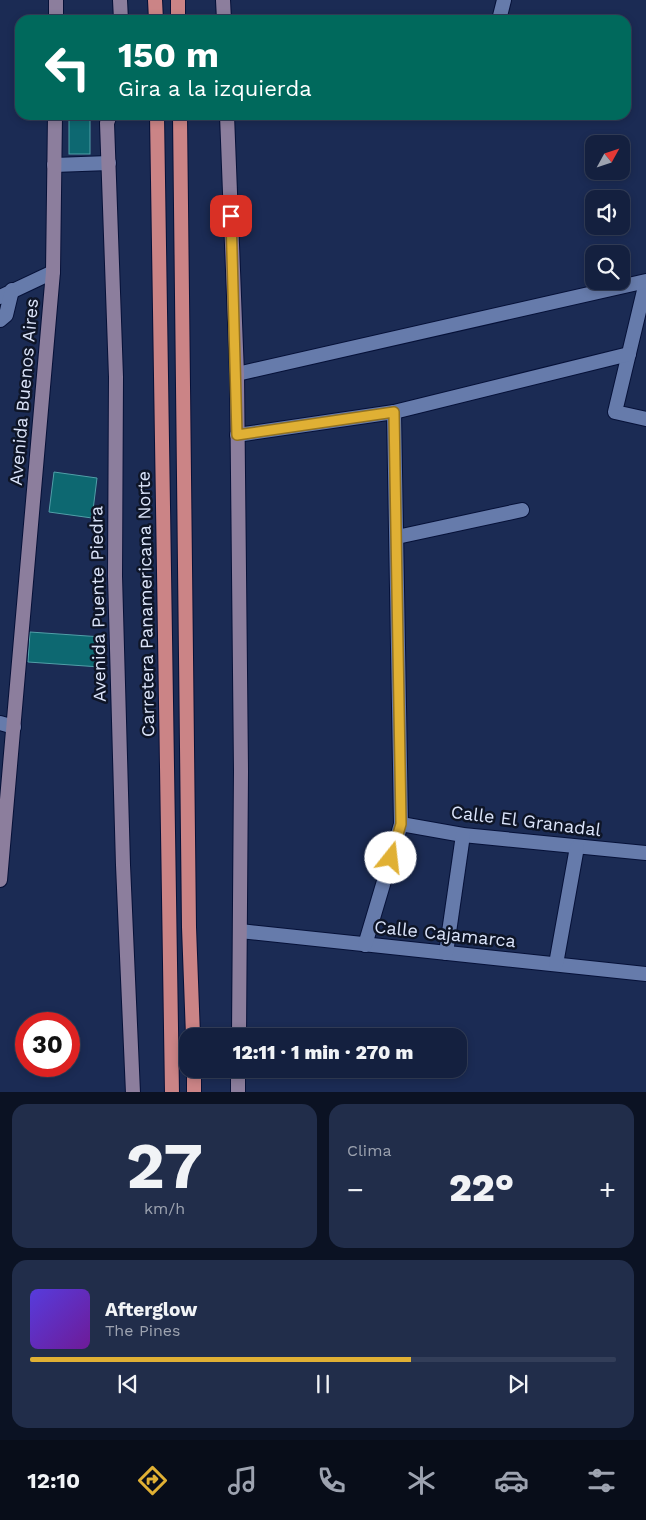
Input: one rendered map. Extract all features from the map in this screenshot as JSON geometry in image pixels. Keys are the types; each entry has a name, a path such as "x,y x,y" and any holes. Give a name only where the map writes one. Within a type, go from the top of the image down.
{"highway":[{"path":"155,0 156,15"},
{"path":"178,0 178,15"},
{"name":"Carretera Panamericana Norte","path":"157,120 172,1092"},
{"path":"180,120 189,927 193,1028"},
{"path":"194,1078 194,1092"}],"main road":[{"path":"56,0 56,15"},
{"path":"120,0 120,15"},
{"path":"223,0 224,15"},
{"name":"Avenida Buenos Aires","path":"0,880 53,272 55,120"},
{"name":"Avenida Puente Piedra","path":"109,120 108,163 116,377 115,595 133,1092"},
{"path":"227,120 237,435 241,771 239,1028"},
{"path":"238,1078 238,1092"}],"street":[{"path":"500,15 504,0"},
{"path":"54,165 108,163"},
{"path":"0,320 6,315 6,294 53,272"},
{"path":"236,374 646,282 615,412 646,418"},
{"path":"237,435 394,412 629,354"},
{"path":"365,945 401,824 394,412"},
{"path":"397,537 522,510"},
{"path":"0,723 14,727"},
{"name":"Calle El Granadal","path":"401,824 463,835 646,853"},
{"path":"446,953 463,835"},
{"path":"556,964 577,847"},
{"name":"Calle Cajamarca","path":"240,931 646,974"}],"building":[{"path":"69,120 90,120 90,154 69,154"},
{"path":"54,472 97,478 92,518 49,512"},
{"path":"30,632 102,637 100,667 28,662"}],"route":[{"path":"231,216 237,435 394,412 401,824 391,858"}]}
